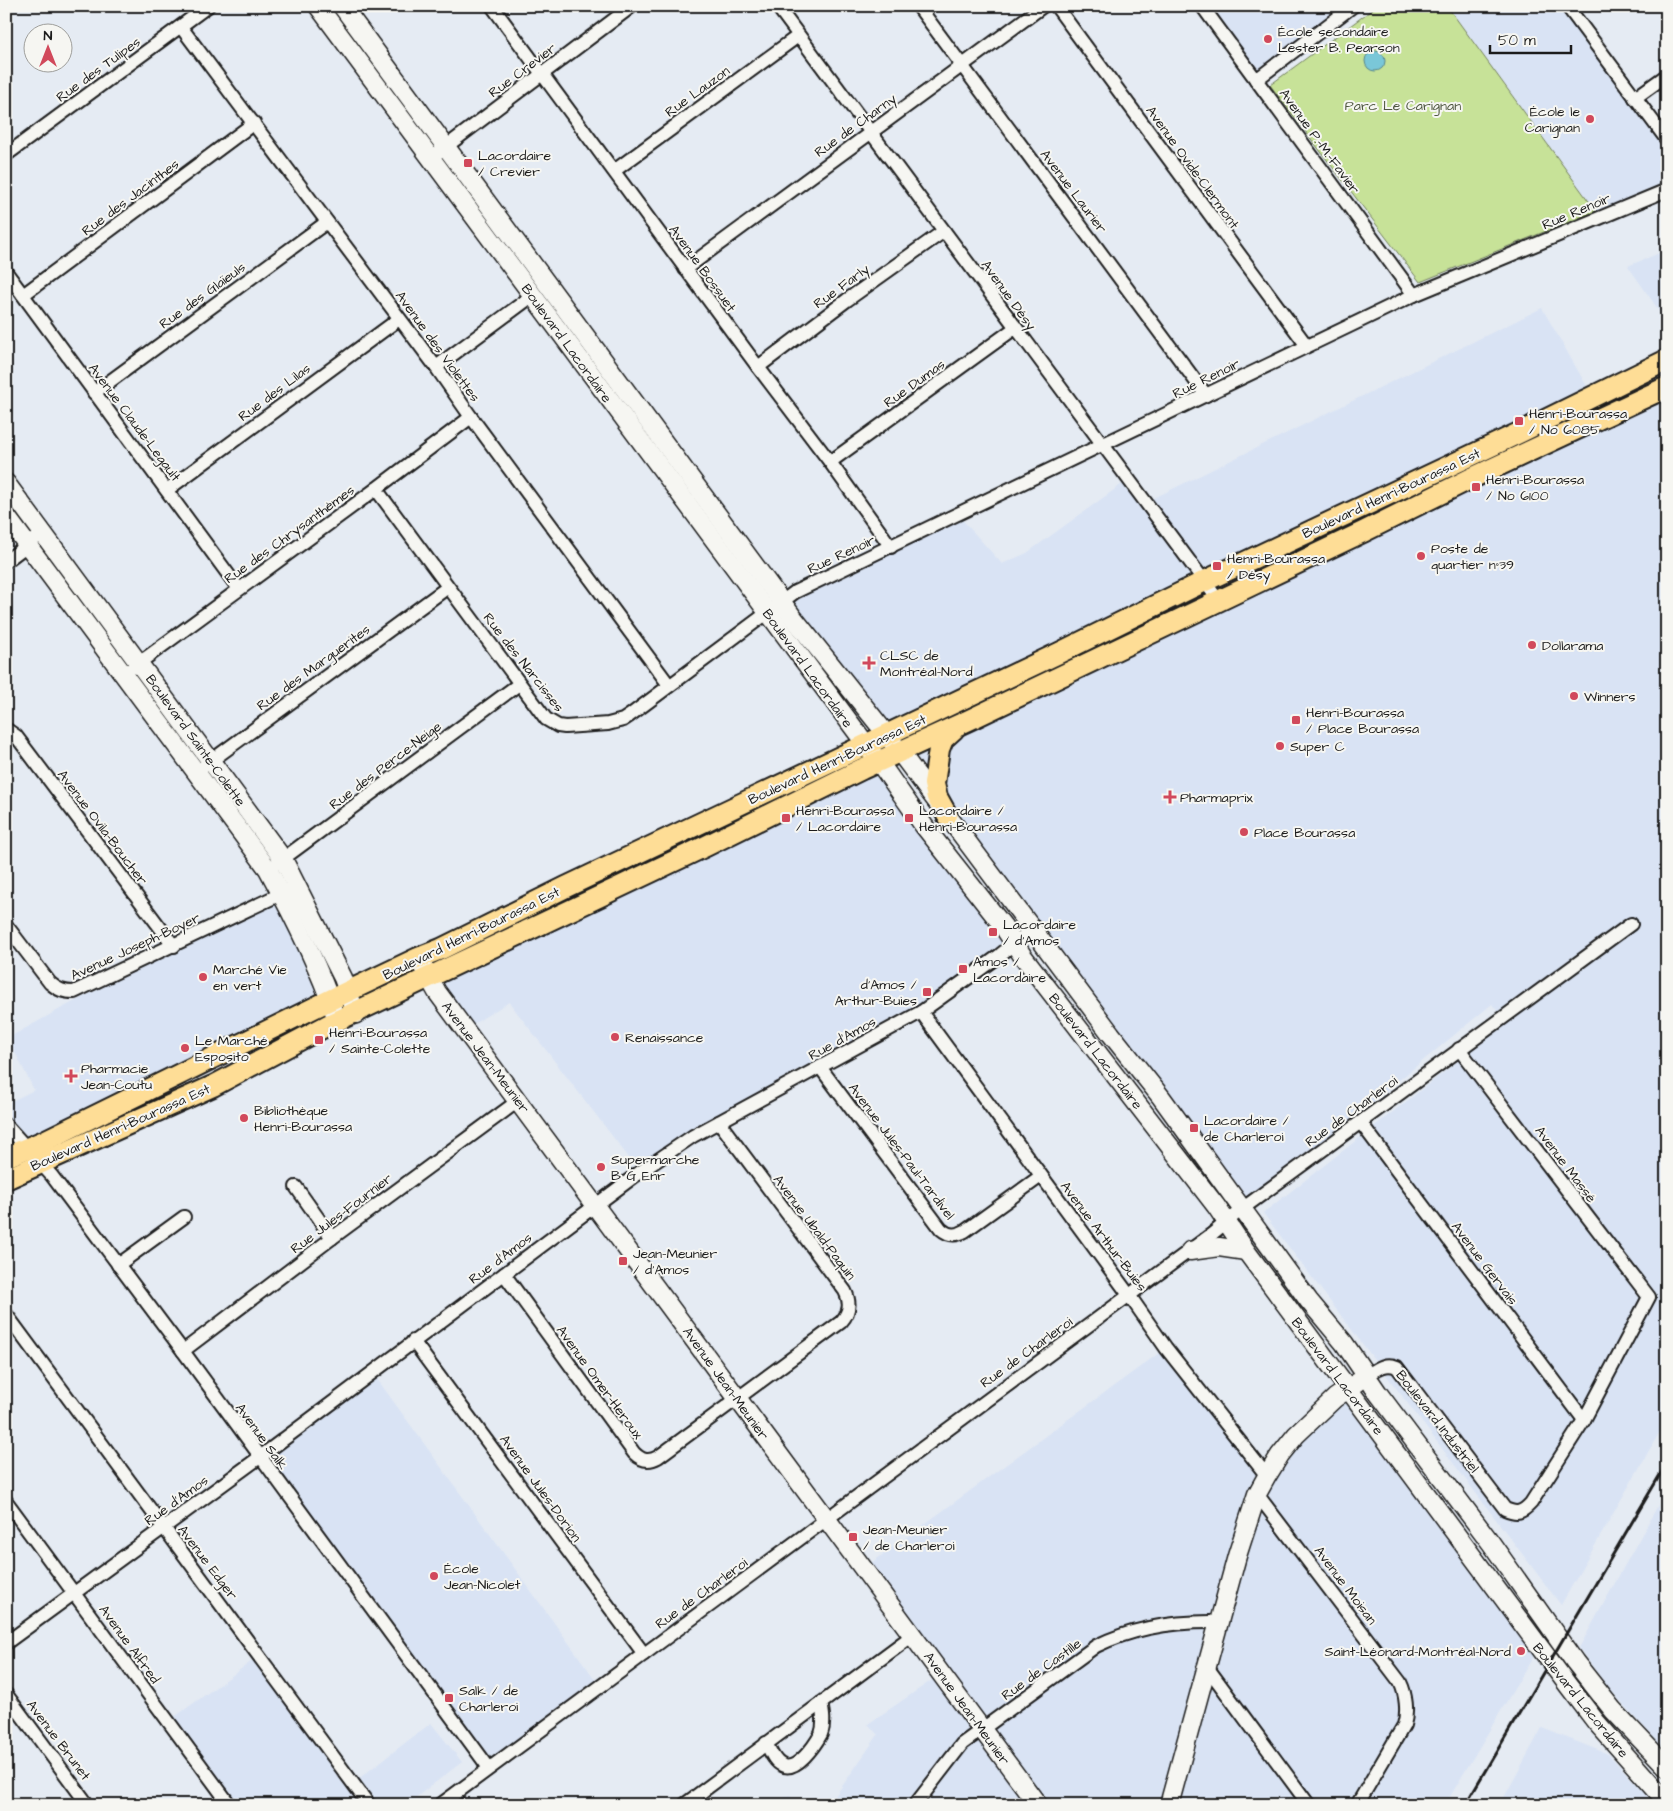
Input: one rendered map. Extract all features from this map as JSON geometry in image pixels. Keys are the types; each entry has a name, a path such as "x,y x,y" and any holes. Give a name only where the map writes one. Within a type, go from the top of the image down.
{"main road":[{"name":"Boulevard Lacordaire","path":"318,6 924,826 987,906 1013,943 1227,1223 1567,1684 1596,1722 1667,1802"},
{"name":"Boulevard Lacordaire","path":"342,6 782,602 887,734 1110,1034 1161,1097 1309,1301 1344,1343 1366,1376 1584,1674 1613,1710 1667,1766"},
{"name":"Boulevard Henri-Bourassa Est","path":"6,1158 348,991 440,949 566,887 1059,653 1205,581 1521,432 1667,360"},
{"name":"Boulevard Henri-Bourassa Est","path":"6,1179 213,1086 337,1021 356,1014 878,762 1219,601 1474,477 1667,387"},
{"name":"Boulevard Sainte-Colette","path":"6,483 212,760 283,859 343,978 356,1014"},
{"name":"Boulevard Sainte-Colette","path":"6,516 268,869 282,894 324,984 337,1021"},
{"path":"947,815 937,796 934,784 939,750 943,739 956,727 969,720"},
{"name":"Avenue Jean-Meunier","path":"418,958 437,992 1038,1805"},
{"path":"1190,1250 1219,1247 1246,1251"},
{"name":"Boulevard Industriel","path":"1169,1805 1246,1524 1257,1494 1266,1476 1296,1435 1335,1398 1366,1376"}],"street":[{"name":"Rue des Tulipes","path":"6,154 208,6"},
{"name":"Avenue Bossuet","path":"492,6 891,547"},
{"name":"Rue Crevier","path":"430,158 632,6"},
{"name":"Avenue Désy","path":"777,6 1219,601"},
{"name":"Avenue Laurier","path":"918,6 1206,395"},
{"name":"Rue de Charny","path":"685,269 870,132 963,67 1043,6"},
{"name":"Avenue Ovide-Clermont","path":"1056,6 1307,346"},
{"name":"Avenue P.-M.-Favier","path":"1202,6 1414,295"},
{"path":"1256,80 1354,6"},
{"path":"1567,6 1667,140"},
{"name":"Avenue des Violettes","path":"181,27 436,367 470,417 669,685"},
{"name":"Rue Lauzon","path":"614,171 798,36"},
{"path":"1635,98 1667,75"},
{"name":"Rue des Jacinthes","path":"23,295 254,123"},
{"name":"Rue Renoir","path":"767,612 795,592 1414,295 1667,190"},
{"name":"Rue des Glaïeuls","path":"94,393 327,222"},
{"name":"Rue Farly","path":"758,367 847,300 944,231"},
{"name":"Avenue Claude-Legault","path":"6,272 239,589"},
{"path":"436,367 532,296"},
{"name":"Rue des Lilas","path":"167,490 399,319"},
{"name":"Rue Dumas","path":"830,462 1015,328"},
{"name":"Rue des Chrysanthèmes","path":"124,674 376,489 470,417"},
{"name":"Rue des Narcisses","path":"376,489 519,684 546,719 558,726 608,724 623,720 767,612"},
{"path":"6,561 43,533"},
{"name":"Rue des Marguerites","path":"196,773 448,587"},
{"name":"Rue des Perce-Neige","path":"268,869 519,684"},
{"name":"Avenue Ovila-Boucher","path":"6,729 16,736 174,946"},
{"name":"Avenue Joseph-Boyer","path":"6,925 50,983 57,989 74,992 298,886"},
{"name":"Rue de Charleroi","path":"440,1805 1227,1223 1242,1209 1631,924"},
{"name":"Rue d'Amos","path":"6,1643 260,1457 675,1147 921,1012 1033,928"},
{"name":"Avenue Arthur-Buies","path":"921,1012 1129,1294 1166,1348 1266,1476"},
{"name":"Avenue Massé","path":"1459,1049 1649,1297"},
{"name":"Avenue Jules-Paul-Tardivel","path":"820,1067 941,1230 946,1233 952,1235 959,1234 1041,1176"},
{"name":"Rue Jules-Fournier","path":"183,1351 518,1101"},
{"name":"Avenue Ubald-Paquin","path":"719,1122 849,1299 849,1309 841,1322 738,1398"},
{"name":"Avenue Gervais","path":"1361,1123 1584,1420"},
{"name":"Avenue Salk","path":"6,1125 52,1176 489,1768"},
{"path":"296,1187 332,1238"},
{"path":"118,1265 184,1217"},
{"name":"Avenue Omer-Heroux","path":"504,1274 639,1458 652,1460 658,1457 738,1398"},
{"name":"Boulevard Industriel","path":"1366,1376 1387,1364 1402,1370 1505,1509 1514,1513 1523,1512 1584,1420 1649,1297"},
{"name":"Avenue Edger","path":"6,1314 369,1805"},
{"name":"Avenue Jules-Dorion","path":"413,1341 644,1654"},
{"name":"Avenue Moisan","path":"1257,1494 1403,1688 1406,1714 1404,1725 1357,1805"},
{"name":"Avenue Alfred","path":"6,1501 230,1805"},
{"name":"Rue de Castille","path":"915,1805 962,1744 1102,1643 1168,1624 1191,1621 1219,1622"},
{"path":"684,1805 913,1635"},
{"path":"1207,1667 1309,1805"},
{"name":"Avenue Brunet","path":"6,1694 88,1805"},
{"path":"766,1744 780,1765 788,1767 800,1762 821,1733 824,1721 822,1702"}],"shaded area":[{"name":"École secondaire Lester B. Pearson","path":"1202,6 1353,6 1256,80"},
{"name":"École le Carignan","path":"1447,6 1567,6 1667,140 1667,188 1596,211"},
{"path":"1667,250 1667,322 1628,266"},
{"path":"1542,308 1593,397 887,735 782,602 957,514 1002,564 1027,553 1129,479 1146,502"},
{"path":"1667,387 1667,1419 1561,1605 1263,1213 1507,1023 1492,1004 1242,1209 899,752"},
{"path":"879,762 1013,943 921,1012 640,1172 509,1002 465,1029 429,979"},
{"path":"282,894 330,1000 27,1148 6,1129 6,1104 34,1090 8,1038"},
{"path":"1166,1348 1266,1475 1348,1388 1539,1647 1445,1805 829,1805 878,1735 868,1724 941,1674 863,1569"},
{"name":"École Jean-Nicolet","path":"372,1372 600,1686 489,1768 260,1457"},
{"path":"1667,1489 1667,1752 1607,1686 1579,1648"},
{"path":"259,1656 353,1783 431,1723 462,1762 406,1805 230,1805 169,1721"},
{"path":"1542,1728 1608,1754 1656,1805 1500,1805"},
{"path":"789,1795 797,1805 775,1805"}],"green space":[{"name":"Parc Le Carignan","path":"1377,6 1447,6 1596,211 1420,282 1270,85"}],"water":[{"path":"1375,51 1382,54 1385,61 1382,68 1375,71 1368,68 1365,61 1368,54"}],"railway":[{"path":"1465,1805 1667,1463"}],"place":[{"name":"École secondaire Lester B. Pearson","path":"1268,39"},
{"name":"École le Carignan","path":"1590,119"},
{"name":"Lacordaire / Crevier","path":"468,163"},
{"name":"Henri-Bourassa / No 6085","path":"1519,421"},
{"name":"Henri-Bourassa / No 6100","path":"1476,487"},
{"name":"Poste de quartier n°39","path":"1421,556"},
{"name":"Henri-Bourassa / Désy","path":"1217,566"},
{"name":"Dollarama","path":"1532,645"},
{"name":"CLSC de Montréal-Nord","path":"869,663"},
{"name":"Winners","path":"1574,696"},
{"name":"Henri-Bourassa / Place Bourassa","path":"1296,720"},
{"name":"Super C","path":"1280,746"},
{"name":"Pharmaprix","path":"1170,797"},
{"name":"Henri-Bourassa / Lacordaire","path":"786,818"},
{"name":"Lacordaire / Henri-Bourassa","path":"909,818"},
{"name":"Place Bourassa","path":"1244,832"},
{"name":"Lacordaire / d'Amos","path":"993,932"},
{"name":"Amos / Lacordaire","path":"963,969"},
{"name":"Marché Vie en vert","path":"203,977"},
{"name":"d'Amos / Arthur-Buies","path":"927,992"},
{"name":"Renaissance","path":"615,1037"},
{"name":"Henri-Bourassa / Sainte-Colette","path":"319,1040"},
{"name":"Le Marché Esposito","path":"185,1048"},
{"name":"Pharmacie Jean-Coutu","path":"71,1076"},
{"name":"Bibliothèque Henri-Bourassa","path":"244,1118"},
{"name":"Lacordaire / de Charleroi","path":"1194,1128"},
{"name":"Supermarche B G Enr","path":"601,1167"},
{"name":"Jean-Meunier / d'Amos","path":"623,1261"},
{"name":"Jean-Meunier / de Charleroi","path":"853,1537"},
{"name":"École Jean-Nicolet","path":"434,1576"},
{"name":"Saint-Léonard-Montréal-Nord","path":"1521,1651"},
{"name":"Salk / de Charleroi","path":"449,1698"}]}
